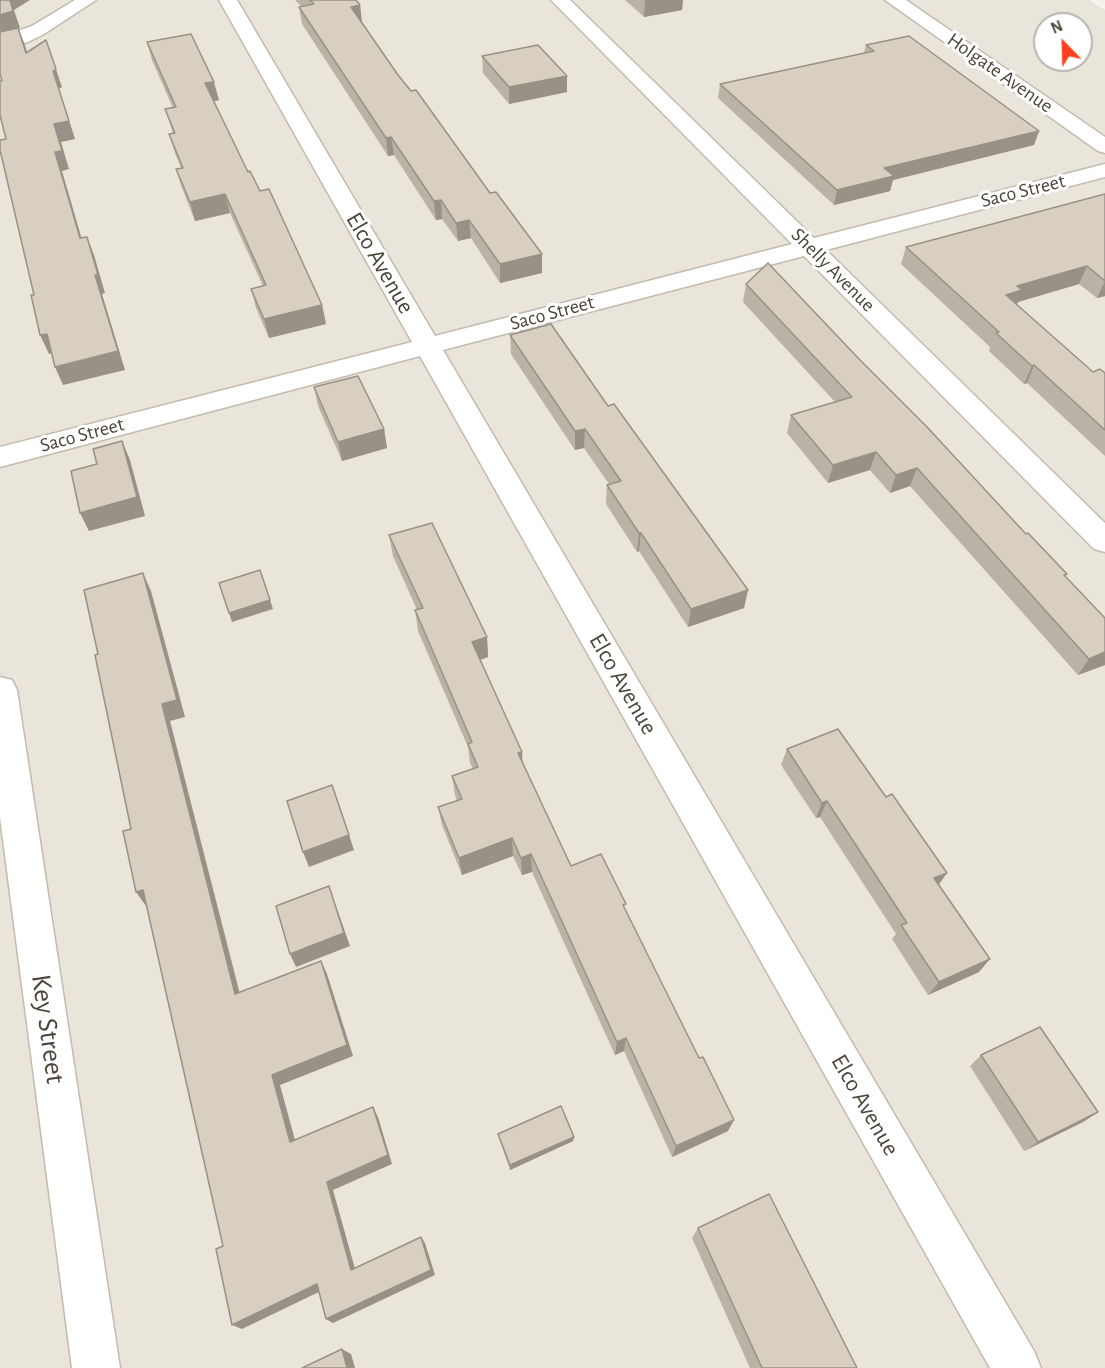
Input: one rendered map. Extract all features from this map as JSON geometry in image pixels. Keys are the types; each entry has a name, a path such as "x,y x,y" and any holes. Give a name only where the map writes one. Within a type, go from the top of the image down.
{"street":[{"path":"0,43 21,38 38,30 87,0"},
{"name":"Elco Avenue","path":"228,0 1017,1368"},
{"name":"Shelly Avenue","path":"560,0 1105,541"},
{"name":"Holgate Avenue","path":"894,0 1105,147"},
{"name":"Saco Street","path":"0,456 1105,170"},
{"name":"Key Street","path":"0,690 96,1368"}],"shaded area":[{"path":"0,0 1089,0 1105,10 1105,1368 0,1368"}],"building":[{"path":"0,0 10,0 13,11 0,15"},
{"path":"310,0 356,0 360,5 351,7 398,75 411,91 416,90 490,193 496,192 542,254 500,264 469,220 456,223 441,200 434,201 391,137 386,138 299,7 314,4"},
{"path":"18,28 26,53 46,40 56,69 53,71 69,121 54,124 62,151 55,152 80,238 87,237 98,275 95,275 118,351 55,367 47,334 40,335 31,295 34,295 0,150 0,140 6,139 0,115 0,81 2,81 0,32"},
{"path":"191,34 214,82 205,83 248,172 250,171 260,191 269,189 322,305 264,319 251,289 266,285 225,194 190,202 176,169 183,168 169,134 175,133 165,109 176,107 147,42"},
{"path":"909,36 1039,131 884,168 894,176 837,190 720,84 874,51 866,45"},
{"path":"538,45 567,76 509,87 482,56"},
{"path":"1105,194 1105,281 1087,266 1017,286 1022,290 1006,295 1093,372 1100,369 1105,373 1105,430 996,333 999,332 906,247"},
{"path":"768,263 927,427 1026,534 1028,533 1067,574 1064,575 1105,618 1105,652 1089,659 917,468 896,475 876,452 833,465 791,415 852,397 746,284"},
{"path":"551,324 608,406 614,404 748,590 691,609 607,485 621,481 585,429 575,431 510,335"},
{"path":"358,376 384,429 338,442 314,387"},
{"path":"122,441 137,497 80,513 71,471 97,464 93,449"},
{"path":"432,523 487,637 472,642 522,752 518,753 571,866 601,854 626,904 623,905 699,1058 703,1057 734,1120 676,1146 626,1038 617,1042 531,854 521,858 512,838 459,858 438,807 462,799 452,776 478,767 468,744 472,742 415,610 423,608 389,535"},
{"path":"260,570 270,600 229,613 219,583"},
{"path":"143,573 177,700 162,704 235,994 321,961 347,1045 272,1075 290,1142 373,1107 388,1155 327,1182 351,1270 421,1237 431,1270 326,1319 317,1284 232,1325 216,1249 223,1246 143,890 136,892 123,831 131,829 84,590"},
{"path":"838,729 886,797 892,794 947,873 934,878 990,959 939,982 901,925 907,923 827,801 822,803 787,749"},
{"path":"332,785 349,835 303,852 287,801"},
{"path":"329,886 344,933 290,954 276,906"},
{"path":"1040,1027 1098,1112 1038,1142 981,1055"},
{"path":"561,1106 574,1137 510,1165 498,1134"},
{"path":"769,1194 857,1368 762,1368 698,1228"},
{"path":"342,1349 347,1368 302,1368"}]}
